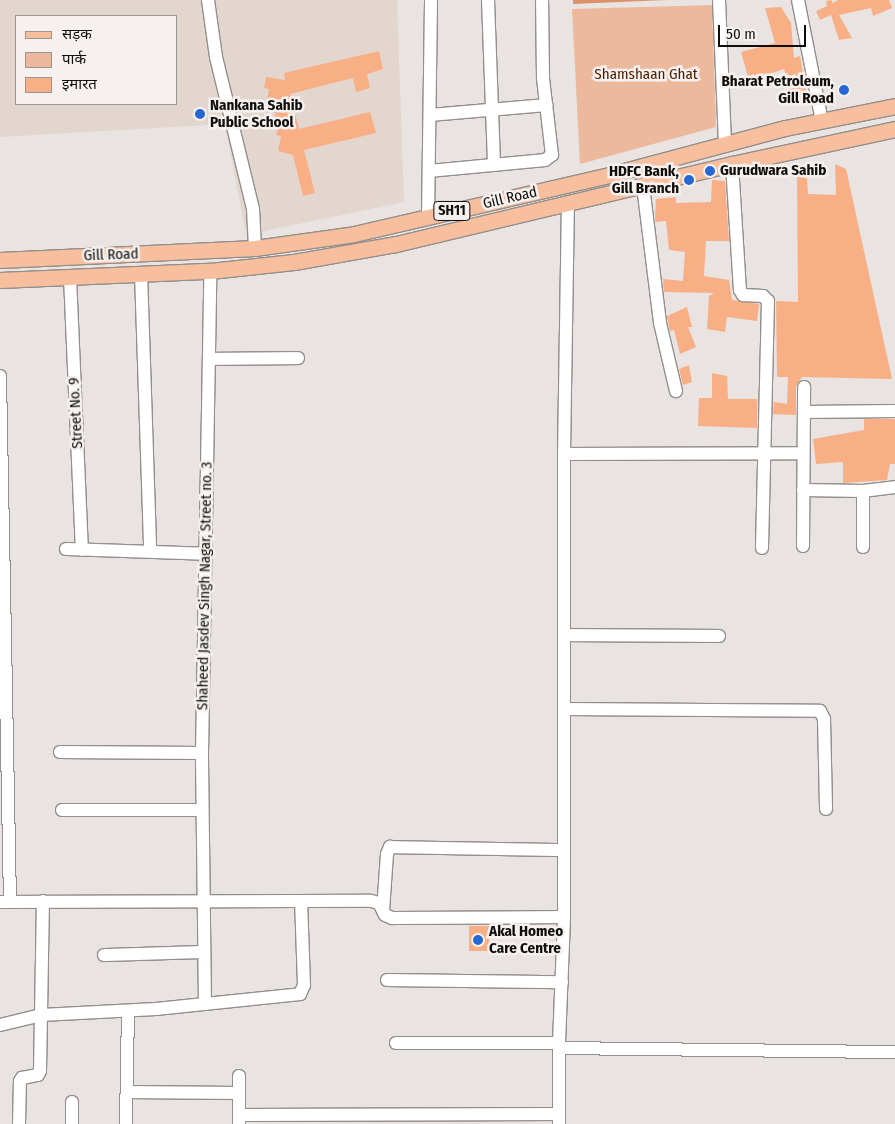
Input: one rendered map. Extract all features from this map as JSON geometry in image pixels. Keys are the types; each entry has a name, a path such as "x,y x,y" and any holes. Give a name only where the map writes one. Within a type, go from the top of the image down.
{"main road":[{"name":"Gill Road","path":"0,260 255,248 354,234 609,175 725,143 822,120 895,106"},
{"name":"Gill Road","path":"0,280 210,271 294,262 396,244 568,205 732,164 895,129"}],"street":[{"path":"208,0 216,57 251,201 255,248"},
{"path":"428,217 431,0"},
{"path":"488,0 494,165"},
{"path":"429,171 545,160 552,155 543,78 542,0"},
{"path":"719,0 725,143"},
{"path":"798,0 822,120"},
{"path":"430,115 546,106"},
{"path":"732,164 740,290 743,295 763,296 768,301 762,548"},
{"path":"643,186 660,323 676,391"},
{"path":"240,1076 239,1119 559,1119 559,1045 564,918 564,454 568,205"},
{"name":"Shaheed Jasdev Singh Nagar, Street no. 3","path":"205,1004 202,753 210,271"},
{"path":"141,273 150,552"},
{"name":"Street No. 9","path":"70,277 82,550"},
{"path":"209,359 298,358"},
{"path":"0,376 5,902 375,901 392,918 564,918"},
{"path":"803,546 804,387"},
{"path":"804,412 895,411"},
{"path":"564,454 804,453"},
{"path":"803,490 863,491 895,487"},
{"path":"863,491 863,547"},
{"path":"66,549 206,554"},
{"path":"564,635 719,636"},
{"path":"564,708 820,711 824,719 826,809"},
{"path":"60,752 202,753"},
{"path":"62,810 202,810"},
{"path":"383,911 387,854 390,847 564,850"},
{"path":"20,1124 20,1081 22,1078 38,1075 40,1071 43,901"},
{"path":"0,1024 40,1016 128,1011 300,994 304,985 301,901"},
{"path":"104,955 204,952"},
{"path":"387,980 562,982"},
{"path":"126,1124 128,1011"},
{"path":"396,1043 895,1052"},
{"path":"127,1092 239,1093"},
{"path":"72,1102 72,1124"}],"shaded area":[{"name":"Nankana Sahib Public School","path":"0,0 397,0 404,202 246,235 225,124 0,137"},
{"path":"573,0 667,0 573,4"}],"green space":[{"name":"Shamshaan Ghat","path":"712,5 716,127 580,164 572,9"}],"building":[{"path":"831,0 833,3 838,0 889,0 892,8 873,16 871,8 839,15 852,38 839,40 831,15 820,20 816,11 827,6 826,1"},
{"path":"781,7 791,23 794,58 800,56 808,103 794,104 784,69 749,80 741,52 775,43 765,8"},
{"path":"379,51 383,69 367,74 370,88 356,92 353,78 290,94 299,129 370,112 376,133 304,150 315,193 303,196 293,155 278,151 281,136 276,135 279,125 273,123 276,113 270,111 272,101 267,100 269,89 264,88 266,77 285,80 284,73"},
{"path":"835,164 846,169 892,379 802,377 796,386 796,415 773,414 774,402 787,404 788,377 777,377 776,301 798,302 797,170 806,168 808,194 836,195"},
{"path":"712,180 725,181 729,241 706,241 704,276 729,280 732,300 759,304 757,321 727,317 725,332 707,329 709,296 714,293 664,292 663,279 683,281 685,252 669,250 666,221 656,222 655,217 656,199 676,197 676,203 711,202"},
{"path":"687,307 692,327 688,327 696,347 680,354 674,330 670,331 667,316"},
{"path":"689,365 692,382 683,385 679,369"},
{"path":"712,373 727,376 728,399 757,399 757,428 698,426 699,398 712,398"},
{"path":"864,419 895,419 895,464 890,464 887,480 843,483 843,462 816,464 813,439 864,430"},
{"path":"469,926 489,926 489,951 469,951"}],"place":[{"name":"Bharat Petroleum, Gill Road","path":"844,90"},
{"name":"Nankana Sahib Public School","path":"200,114"},
{"name":"Gurudwara Sahib","path":"710,171"},
{"name":"HDFC Bank, Gill Branch","path":"689,180"},
{"name":"Akal Homeo Care Centre","path":"478,940"}]}
